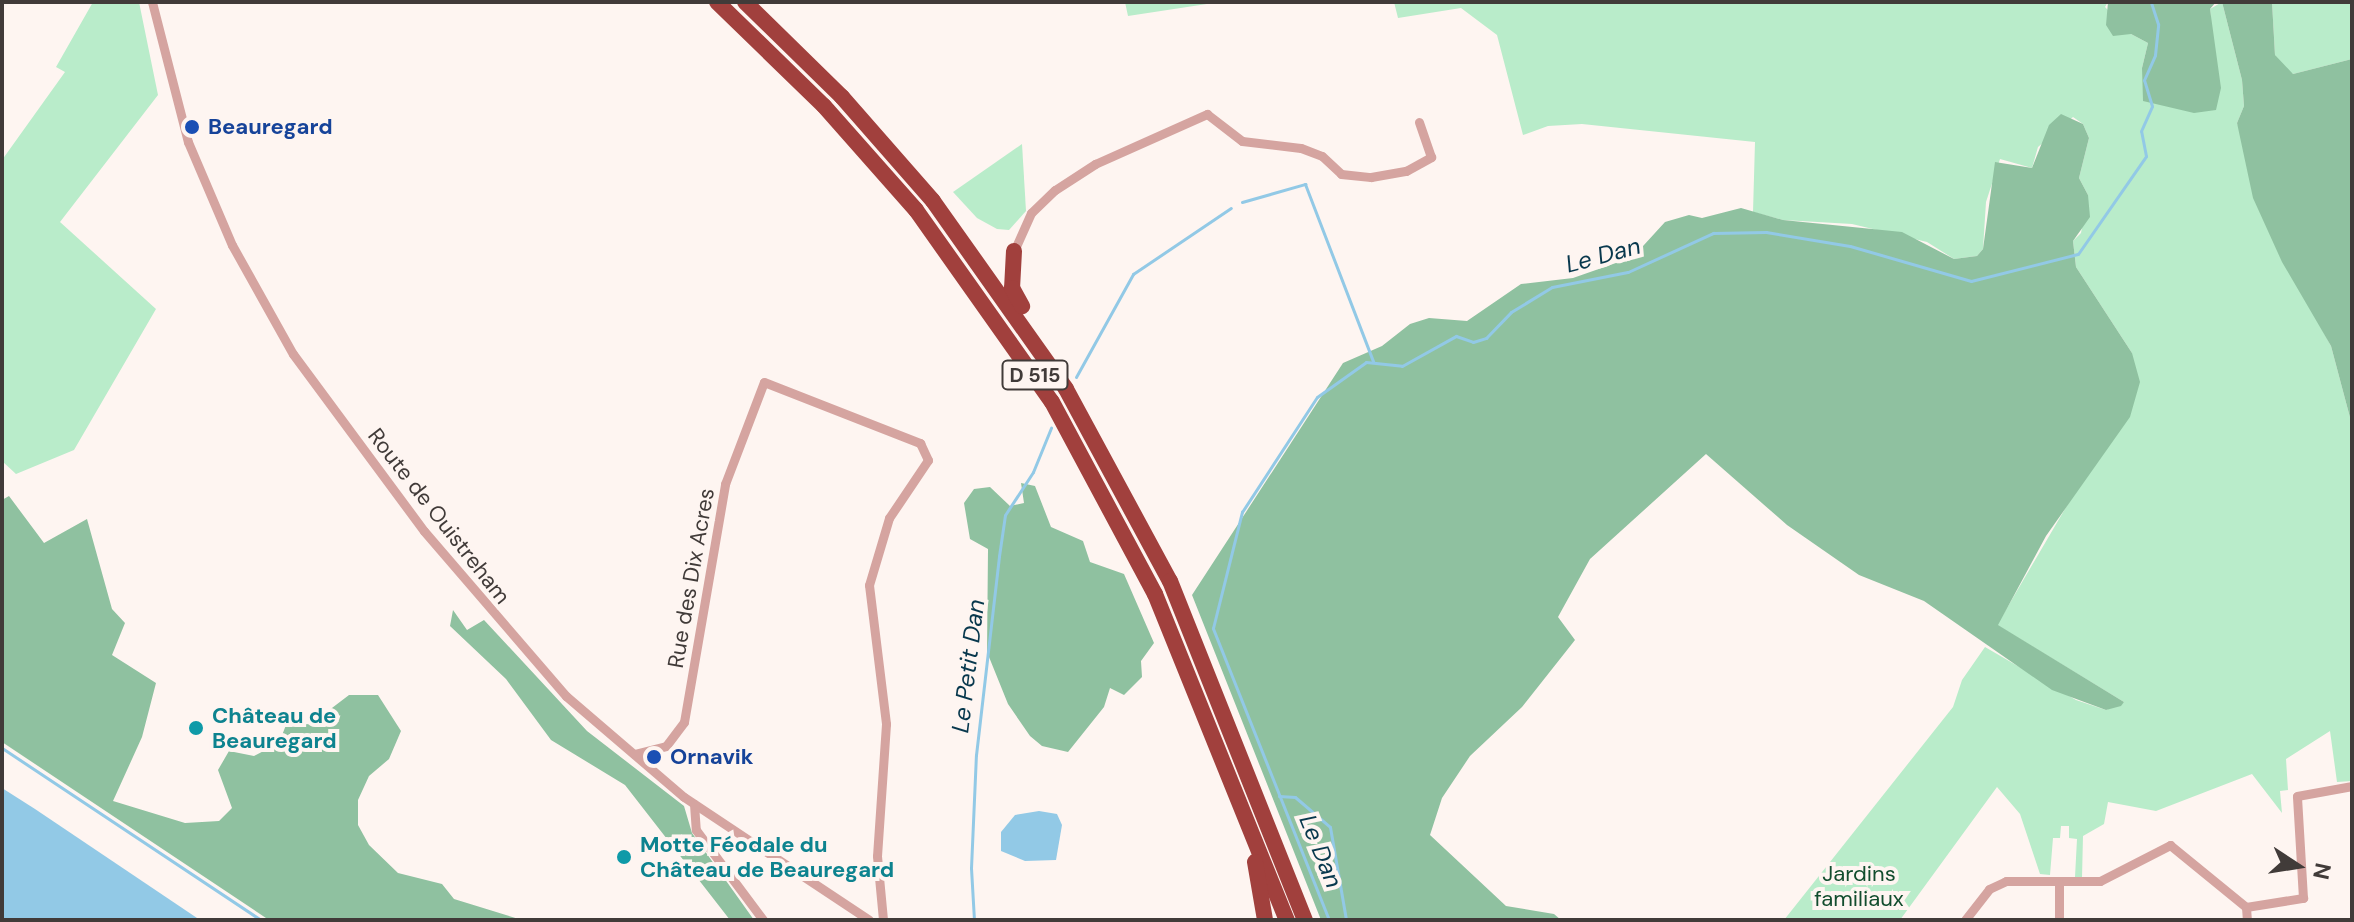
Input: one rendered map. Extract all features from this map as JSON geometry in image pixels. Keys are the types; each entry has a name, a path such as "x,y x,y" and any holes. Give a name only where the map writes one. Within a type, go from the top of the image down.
{"highway":[{"name":"D 515","path":"717,2 879,166 958,264 1030,368 1128,538 1287,920"},
{"name":"D 515","path":"745,2 842,97 972,250 1023,323 1107,457 1170,581 1305,920"},
{"path":"972,250 998,263 1014,251"},
{"path":"1014,251 1012,284 1023,323"},
{"path":"1246,818 1265,920"}],"street":[{"name":"Route de Ouistreham","path":"152,2 199,172 232,245 293,354 424,531 529,657 634,754 694,804 869,920"},
{"path":"1014,251 1031,213 1055,190 1095,164 1207,114 1242,141 1301,148 1322,156 1341,174 1371,177 1406,171 1431,157 1419,122"},
{"name":"Rue des Dix Acres","path":"634,754 666,746 684,722 725,484 764,382 927,450 928,460 889,518 869,585 886,724 877,856 883,920"},
{"path":"2246,907 2303,898 2297,796 2352,786"},
{"path":"694,804 696,830 763,920"},
{"path":"1965,920 1997,884 2022,879 2059,883 2109,879 2170,845 2246,907 2247,920"},
{"path":"2059,883 2059,920"}],"green space":[{"path":"93,2 139,2 158,95 60,222 156,309 74,450 16,474 2,461 2,160 65,72 56,67"},
{"path":"1125,2 1220,2 1128,16"},
{"name":"Jardins familiaux","path":"1394,2 2108,2 2105,7 2131,34 2148,43 2142,68 2212,34 2210,9 2222,2 2242,80 2244,106 2237,123 2309,305 2331,346 2352,425 2352,781 2337,782 2330,731 2286,759 2288,790 2280,791 2282,813 2252,774 2156,811 2108,802 2104,824 2083,836 2082,878 2075,877 2077,839 2069,838 2069,826 2061,826 2060,838 2053,838 2050,875 2040,874 2020,814 1997,787 1900,920 1784,920 1953,707 1962,680 1985,647 2076,700 2106,710 2124,702 1997,625 2072,497 2132,353 2076,267 2073,241 2081,233 2088,195 2079,178 2089,138 2083,124 2073,117 2038,147 2032,168 2000,159 1986,202 1983,249 1977,256 1954,259 1927,242 1852,224 1783,220 1753,212 1755,142 1582,124 1548,126 1523,135 1497,35 1461,8 1398,18"},
{"path":"2108,2 2216,2 2210,9 2221,88 2216,110 2194,113 2143,101 2142,68 2148,43 2131,34 2113,36 2106,25"},
{"path":"2222,2 2272,2 2275,55 2293,74 2352,59 2352,425 2331,346 2282,262 2253,198 2237,123 2244,106 2242,80"},
{"path":"2272,2 2352,2 2352,59 2293,74 2282,69 2275,55"},
{"path":"2061,114 2083,124 2089,138 2079,178 2088,195 2090,217 2073,241 2076,267 2132,353 2140,382 2130,417 2046,536 1998,625 2124,702 2121,706 2106,710 2052,690 1924,601 1859,575 1787,525 1706,454 1590,559 1558,617 1575,640 1522,707 1470,756 1442,798 1430,835 1506,906 1554,914 1561,920 1321,920 1192,595 1343,363 1382,346 1410,324 1429,318 1467,321 1521,284 1573,278 1633,257 1665,222 1689,215 1702,218 1741,208 1783,220 1902,232 1954,259 1977,256 1983,249 1995,162 2032,168 2049,125"},
{"path":"1022,144 1026,211 1009,230 997,229 977,218 953,192"},
{"path":"1021,483 1035,486 1051,527 1083,541 1090,562 1124,574 1154,643 1141,661 1142,677 1124,695 1110,688 1104,707 1068,752 1042,746 1030,736 1008,704 987,652 988,549 970,539 964,503 974,489 990,487 1010,506 1024,503"},
{"path":"9,496 44,543 87,519 112,609 125,623 112,655 156,683 142,737 113,801 185,823 219,821 232,808 218,770 229,751 254,756 279,743 286,725 311,724 349,695 378,695 401,731 389,759 369,776 358,800 358,825 369,845 398,873 442,884 454,899 522,920 269,920 2,742 2,500"},
{"path":"453,610 467,630 484,620 587,731 684,806 692,833 754,920 730,920 625,785 551,740 506,679 450,626"}],"water":[{"path":"2,788 35,809 200,920 2,920"},
{"path":"1039,811 1057,814 1062,825 1056,860 1025,861 1001,851 1001,832 1015,815"}],"waterway":[{"name":"Le Dan","path":"1329,920 1213,628 1242,512 1317,397 1366,362 1402,366 1456,336 1473,342 1486,338 1511,312 1552,287 1628,272 1713,233 1766,232 1850,246 1971,281 2078,254 2146,156 2141,131 2152,106 2144,80 2155,55 2158,24 2151,2"},
{"name":"Le Petit Dan","path":"1242,202 1305,184 1373,361"},
{"name":"Le Petit Dan","path":"1076,377 1133,274 1231,208"},
{"name":"Le Petit Dan","path":"974,920 971,868 976,755 1005,515 1033,472 1051,428"},
{"path":"2,748 261,920"},
{"name":"Le Dan","path":"1279,796 1295,797 1330,827 1346,920"}],"place":[{"name":"Beauregard","path":"192,127"},
{"name":"Château de Beauregard","path":"196,728"},
{"name":"Ornavik","path":"654,757"},
{"name":"Motte Féodale du Château de Beauregard","path":"624,857"}]}
